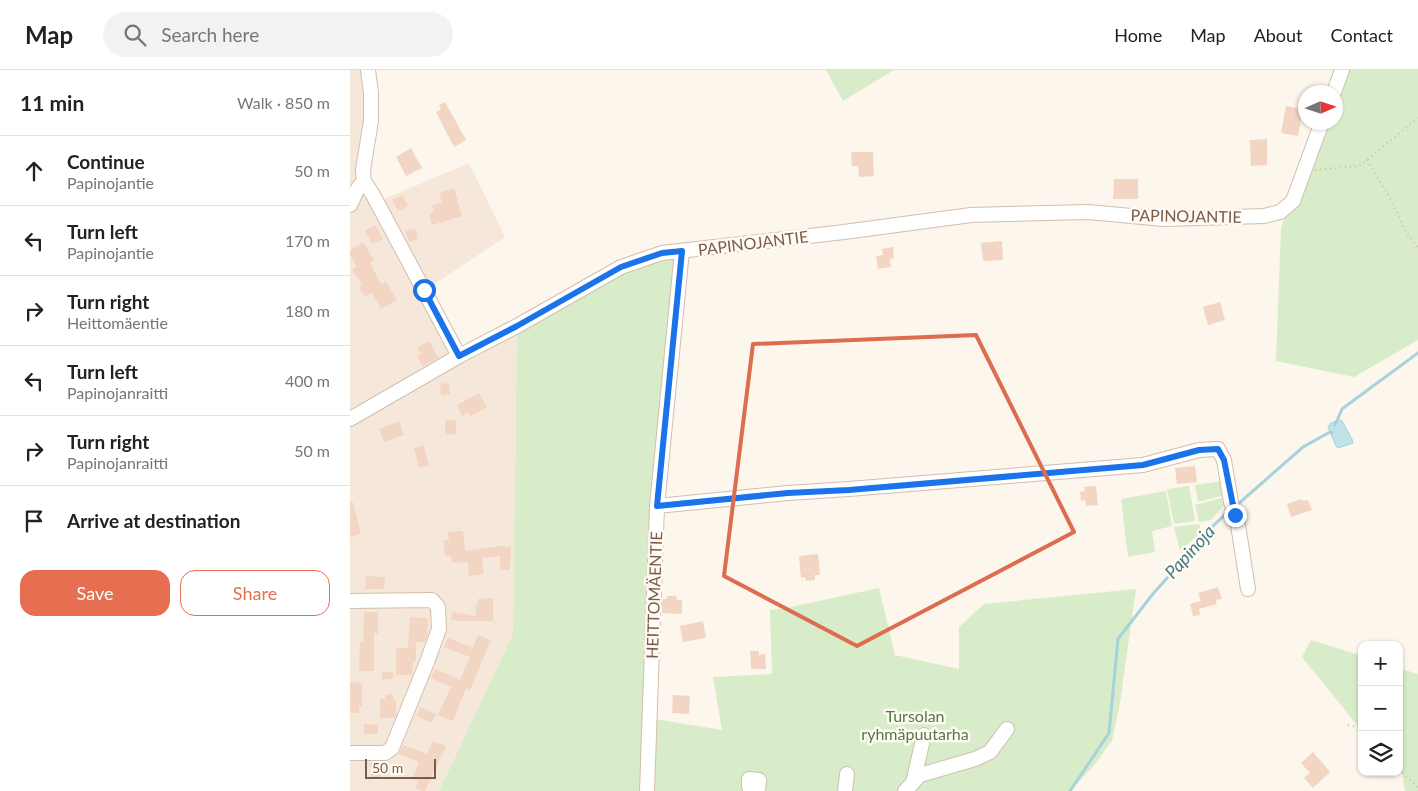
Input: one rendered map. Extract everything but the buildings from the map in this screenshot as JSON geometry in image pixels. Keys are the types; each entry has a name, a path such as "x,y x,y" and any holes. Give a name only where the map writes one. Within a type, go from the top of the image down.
{"street":[{"path":"368,70 371,120 363,170 364,181 459,356"},
{"path":"1337,85 1342,70"},
{"name":"PAPINOJANTIE","path":"350,419 459,356 517,326 621,267 662,253 971,215 1088,212 1164,218 1264,216 1280,212 1293,201 1319,130"},
{"path":"350,205 358,188 364,181"},
{"name":"HEITTOMÄENTIE","path":"647,791 657,506 682,251"},
{"path":"657,506 788,493 849,490 1143,465 1199,450 1218,449 1224,460 1238,525 1248,589"},
{"path":"350,600 432,600 438,608 439,630 392,748 386,753 350,753"},
{"path":"909,787 920,776 975,759 990,752 1007,729"},
{"path":"909,787 924,735"},
{"path":"845,791 847,774"}],"path":[{"path":"1303,172 1358,166 1418,118"},
{"path":"1367,160 1387,193 1408,236 1418,248"},
{"path":"1348,725 1358,727"},
{"path":"1403,773 1418,788"}],"highlighted area":[{"path":"976,335 1074,532 857,646 724,576 753,344"}],"shaded area":[{"path":"350,70 366,70 363,169 375,203 469,163 505,237 424,291 459,356 517,326 513,634 439,791 350,791"}],"green space":[{"path":"826,70 894,70 843,101"},
{"path":"1342,70 1418,70 1418,340 1354,377 1276,361 1281,227 1319,130 1343,130 1343,85 1338,85"},
{"name":"Tursolan ryhmäpuutarha","path":"682,251 657,506 649,718 722,730 713,677 772,674 770,610 879,588 895,655 959,669 959,627 984,604 1136,589 1120,703 1112,741 1092,768 1070,791 439,791 513,634 517,326 621,267"},
{"path":"1222,481 1225,495 1198,502 1195,485"},
{"path":"1189,486 1195,521 1174,524 1167,489"},
{"path":"1166,491 1172,526 1152,531 1155,552 1128,557 1121,499"},
{"path":"1225,497 1226,503 1211,520 1199,522 1195,505"},
{"path":"1198,524 1201,532 1180,551 1174,527"},
{"path":"1311,640 1358,655 1358,726 1302,657"},
{"path":"1403,669 1418,674 1418,791 1405,791 1402,776"}],"water":[{"path":"1339,420 1342,421 1353,443 1338,448 1328,427 1331,423"}],"waterway":[{"name":"Papinoja","path":"1335,425 1342,409 1418,353"},
{"name":"Papinoja","path":"1237,505 1303,447 1330,432 1332,433"},
{"name":"Papinoja","path":"1070,791 1109,733 1118,639 1152,595 1214,525 1230,510"}],"route":[{"path":"424,290 459,356 517,326 621,267 662,253 682,251 657,506 788,493 849,490 1143,465 1199,450 1218,449 1224,460 1235,515"}]}
